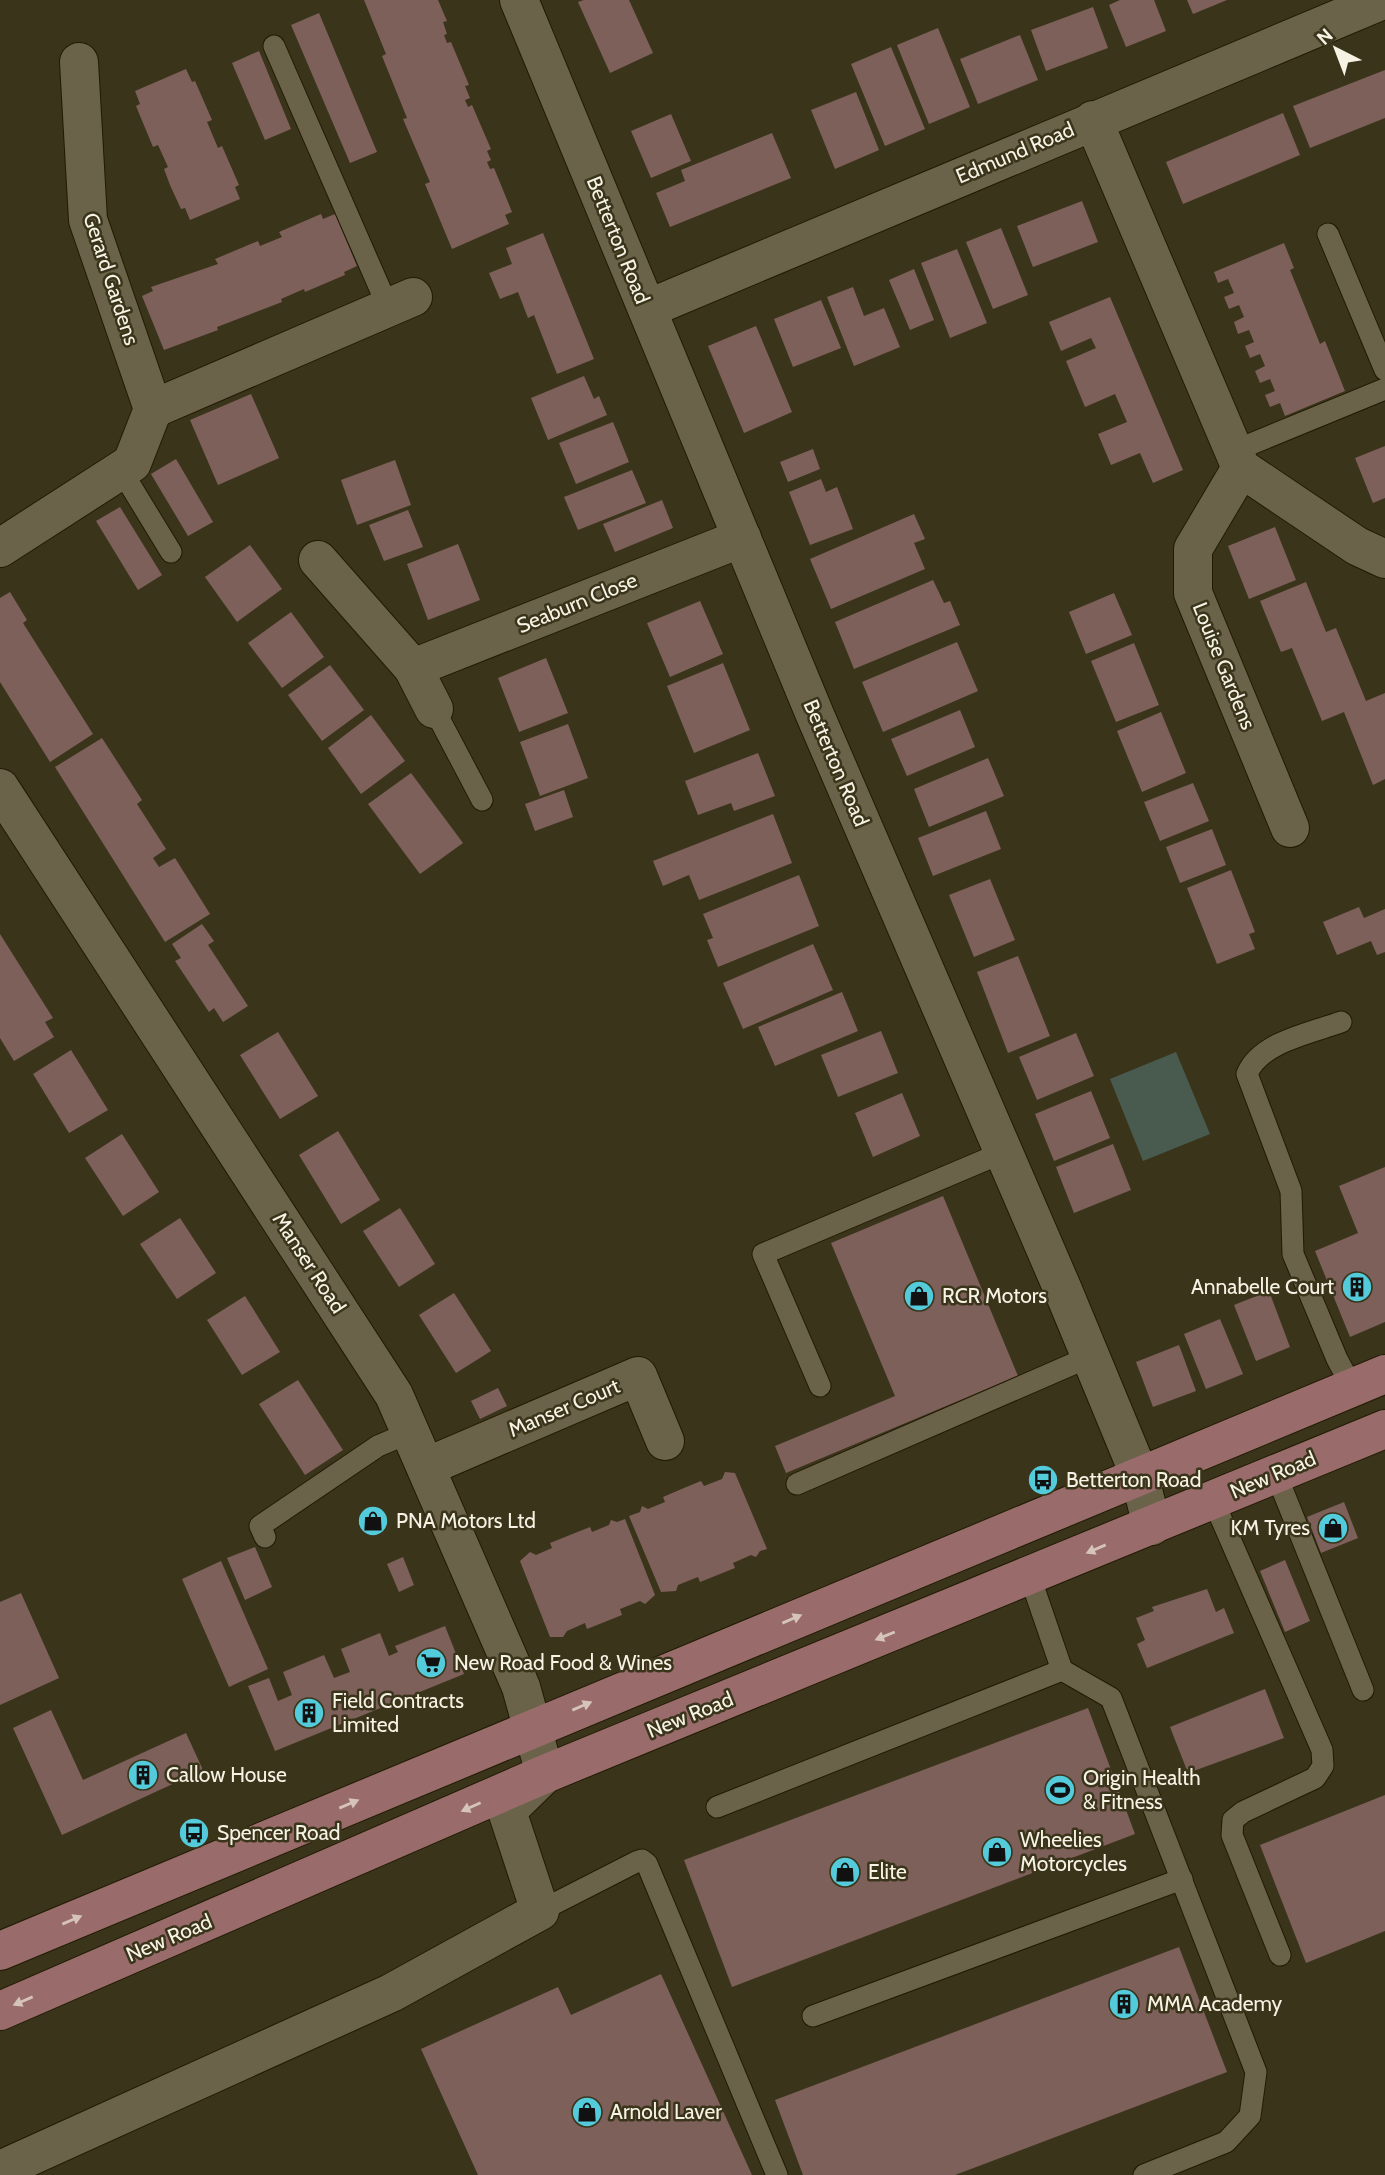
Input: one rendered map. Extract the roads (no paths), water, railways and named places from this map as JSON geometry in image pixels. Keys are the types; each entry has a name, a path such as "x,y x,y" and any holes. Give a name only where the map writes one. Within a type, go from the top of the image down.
{"main road":[{"path":"0,1951 531,1727 1369,1380"},
{"name":"New Road","path":"0,2011 545,1774 1385,1429"}],"street":[{"name":"Betterton Road","path":"519,0 814,715 1004,1152 1139,1474 1152,1526"},
{"name":"Edmund Road","path":"647,309 1383,0"},
{"name":"Gerard Gardens","path":"79,62 88,220 153,409"},
{"path":"1093,120 1237,460 1357,546 1385,559"},
{"path":"0,548 132,463 153,409 400,302"},
{"name":"Louise Gardens","path":"1237,460 1193,549 1193,593 1290,828"},
{"name":"Seaburn Close","path":"413,668 742,538"},
{"path":"318,560 413,668 434,709"},
{"name":"Manser Road","path":"0,788 394,1395 522,1687 545,1774"},
{"name":"Manser Court","path":"426,1467 638,1376 665,1441"},
{"path":"0,2170 391,1993 540,1911 507,1811 545,1774"}],"lane":[{"path":"275,46 400,302"},
{"path":"1328,234 1385,370"},
{"path":"1237,460 1385,389"},
{"path":"121,470 171,552"},
{"path":"434,709 482,800"},
{"path":"1341,1022 1271,1049 1259,1056 1247,1074 1291,1191 1293,1254 1337,1359 1369,1380"},
{"path":"820,1386 763,1254 1004,1152"},
{"path":"797,1484 1089,1357"},
{"path":"265,1538 260,1526 378,1446 411,1432"},
{"path":"1276,1474 1363,1690"},
{"path":"1213,1500 1322,1750 1323,1766 1315,1778 1243,1812 1233,1821 1232,1835 1279,1955"},
{"path":"1030,1577 1062,1671 1111,1698 1256,2072 1250,2116 1226,2142 1144,2175"},
{"path":"716,1807 1062,1671"},
{"path":"540,1911 636,1862 642,1860 648,1864 777,2175"},
{"path":"813,2016 1182,1879"}],"place":[{"name":"Annabelle Court","path":"1357,1287"},
{"name":"RCR Motors","path":"919,1296"},
{"name":"Betterton Road","path":"1043,1480"},
{"name":"PNA Motors Ltd","path":"373,1521"},
{"name":"KM Tyres","path":"1333,1528"},
{"name":"New Road Food & Wines","path":"431,1663"},
{"name":"Field Contracts Limited","path":"309,1713"},
{"name":"Callow House","path":"143,1775"},
{"name":"Origin Health & Fitness","path":"1060,1790"},
{"name":"Spencer Road","path":"194,1833"},
{"name":"Wheelies Motorcycles","path":"997,1852"},
{"name":"Elite","path":"845,1872"},
{"name":"MMA Academy","path":"1124,2004"},
{"name":"Arnold Laver","path":"587,2112"}]}
